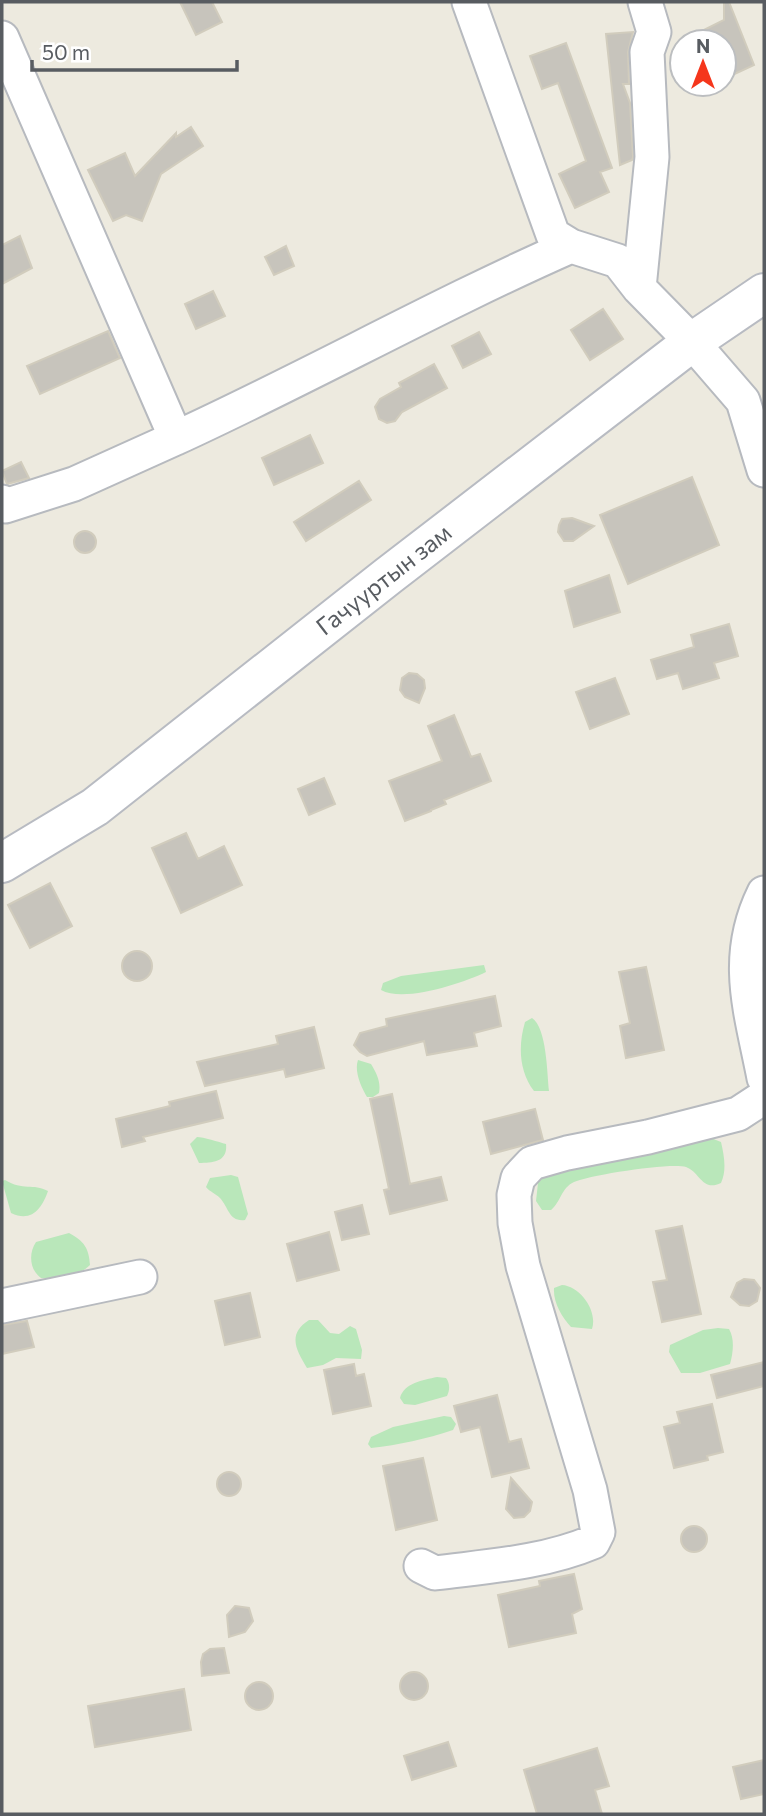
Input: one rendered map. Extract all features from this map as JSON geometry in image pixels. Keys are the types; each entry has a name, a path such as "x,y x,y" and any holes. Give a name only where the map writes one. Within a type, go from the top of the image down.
{"main road":[{"name":"Гачууртын зам","path":"2,863 95,807 388,576 692,342 764,293"}],"street":[{"path":"469,2 554,235 571,246 618,261 639,288 692,342 743,401 764,470"},
{"path":"639,288 652,157 647,52 654,33 645,2"},
{"path":"2,38 176,439"},
{"path":"3,506 74,484 176,439 257,401 509,273 571,246"},
{"path":"764,893 753,916 746,953 747,988 764,1078"},
{"path":"421,1566 435,1573 534,1561 569,1552 593,1542 598,1532 590,1490 523,1266 513,1195 518,1178 532,1163 738,1114 764,1097"},
{"path":"2,1306 140,1277"}],"green space":[{"path":"484,965 486,972 434,990 404,994 381,990 383,983 401,976"},
{"path":"532,1018 541,1031 549,1091 534,1091 523,1067 523,1031 525,1022"},
{"path":"358,1060 371,1064 377,1075 379,1093 373,1097 367,1097 360,1084"},
{"path":"197,1137 226,1144 225,1155 214,1162 199,1163 190,1144"},
{"path":"711,1138 721,1142 724,1168 721,1183 709,1185 686,1167 648,1168 574,1182 566,1188 551,1210 542,1210 536,1201 539,1174"},
{"path":"231,1175 238,1177 248,1214 245,1220 232,1217 220,1198 206,1187 210,1178"},
{"path":"2,1181 48,1191 43,1203 30,1215 18,1216 11,1213"},
{"path":"69,1233 85,1246 90,1265 67,1276 41,1278 34,1271 31,1261 36,1242"},
{"path":"562,1285 575,1290 586,1301 592,1315 592,1329 571,1327 564,1319 554,1294 554,1288"},
{"path":"309,1320 318,1320 330,1333 339,1334 350,1326 356,1329 362,1350 361,1359 336,1358 323,1365 307,1368 297,1349 296,1337 302,1325"},
{"path":"729,1329 731,1333 733,1346 730,1364 700,1373 681,1373 669,1352 670,1345 703,1330"},
{"path":"437,1377 446,1378 449,1387 447,1396 415,1405 404,1404 400,1398 406,1389 415,1383"},
{"path":"444,1416 451,1417 456,1424 453,1430 392,1445 371,1448 368,1444 371,1437 393,1427"}],"building":[{"path":"180,2 212,2 222,22 196,35"},
{"path":"724,2 729,2 754,65 738,72 738,28 708,28 724,20"},
{"path":"633,32 628,52 629,84 623,84 630,103 633,157 620,165 606,34"},
{"path":"566,43 612,168 600,172 609,192 575,208 559,174 586,161 558,83 542,89 530,56"},
{"path":"191,127 203,146 161,174 142,221 126,215 113,221 88,170 125,153 135,176 176,133 176,137"},
{"path":"20,236 32,268 2,284 2,245"},
{"path":"286,246 294,266 274,275 265,257"},
{"path":"213,291 225,316 196,329 185,304"},
{"path":"603,309 623,339 590,360 571,330"},
{"path":"108,331 120,358 40,394 27,366"},
{"path":"479,332 491,354 463,368 452,346"},
{"path":"434,364 447,388 402,412 395,421 387,423 379,419 375,407 380,399 401,387 399,383"},
{"path":"310,435 323,463 274,485 262,458"},
{"path":"21,462 29,478 7,484 2,471"},
{"path":"692,477 719,545 628,584 600,515"},
{"path":"359,481 371,500 306,541 294,522"},
{"path":"572,518 594,526 573,541 564,541 558,532 559,525 562,519"},
{"path":"85,531 93,534 96,542 93,550 85,553 77,550 74,542 77,534"},
{"path":"609,575 620,612 574,627 565,591"},
{"path":"729,624 738,656 714,663 719,678 683,689 678,673 657,679 651,660 694,647 691,635"},
{"path":"409,673 417,674 424,680 425,688 419,703 405,697 400,690 402,678"},
{"path":"615,678 629,714 590,729 576,692"},
{"path":"454,715 471,757 480,754 491,781 444,800 446,804 405,821 389,781 442,761 428,726"},
{"path":"324,778 335,804 309,815 298,789"},
{"path":"186,833 198,859 224,846 242,885 181,913 152,848"},
{"path":"50,883 72,926 30,948 8,905"},
{"path":"137,951 148,955 152,966 148,977 137,981 126,977 122,966 126,955"},
{"path":"646,967 664,1050 626,1058 620,1026 630,1023 619,972"},
{"path":"495,996 501,1026 474,1033 477,1046 427,1055 424,1041 367,1056 354,1045 360,1033 387,1026 386,1019"},
{"path":"314,1027 324,1068 286,1077 284,1069 205,1086 197,1062 278,1044 276,1036"},
{"path":"216,1091 223,1118 143,1137 145,1141 122,1147 116,1119"},
{"path":"392,1094 410,1184 441,1177 447,1200 390,1214 384,1190 389,1189 370,1099"},
{"path":"535,1109 543,1140 491,1154 483,1122"},
{"path":"362,1205 369,1234 342,1240 335,1212"},
{"path":"682,1226 701,1314 662,1322 653,1282 667,1280 656,1231"},
{"path":"329,1232 339,1270 297,1281 287,1244"},
{"path":"744,1279 754,1280 760,1288 757,1301 749,1306 740,1305 731,1297 737,1283"},
{"path":"250,1293 260,1337 225,1345 215,1301"},
{"path":"27,1321 34,1347 2,1354 2,1325"},
{"path":"764,1362 764,1386 717,1398 711,1375"},
{"path":"354,1364 356,1376 364,1374 371,1406 333,1414 324,1370"},
{"path":"497,1395 509,1442 521,1439 529,1468 492,1477 480,1427 461,1432 454,1406"},
{"path":"712,1404 723,1452 707,1456 708,1460 674,1468 664,1427 680,1423 677,1412"},
{"path":"423,1458 437,1520 396,1530 383,1466"},
{"path":"229,1472 238,1475 241,1484 238,1493 229,1496 220,1493 217,1484 220,1475"},
{"path":"511,1478 532,1502 530,1511 524,1517 514,1518 506,1509"},
{"path":"694,1526 703,1530 707,1539 703,1548 694,1552 685,1548 681,1539 685,1530"},
{"path":"574,1574 582,1609 572,1614 576,1633 509,1647 498,1595 540,1586 539,1581"},
{"path":"235,1606 249,1608 253,1621 245,1632 229,1637 227,1615"},
{"path":"224,1648 229,1673 202,1676 203,1654 210,1649"},
{"path":"414,1672 424,1676 428,1686 424,1696 414,1700 404,1696 400,1686 404,1676"},
{"path":"259,1682 269,1686 273,1696 269,1706 259,1710 249,1706 245,1696 249,1686"},
{"path":"184,1689 191,1730 95,1747 88,1706"},
{"path":"448,1742 456,1766 412,1780 404,1756"},
{"path":"597,1748 609,1786 595,1790 602,1814 537,1814 524,1770"},
{"path":"764,1760 764,1794 741,1799 733,1767"}]}
